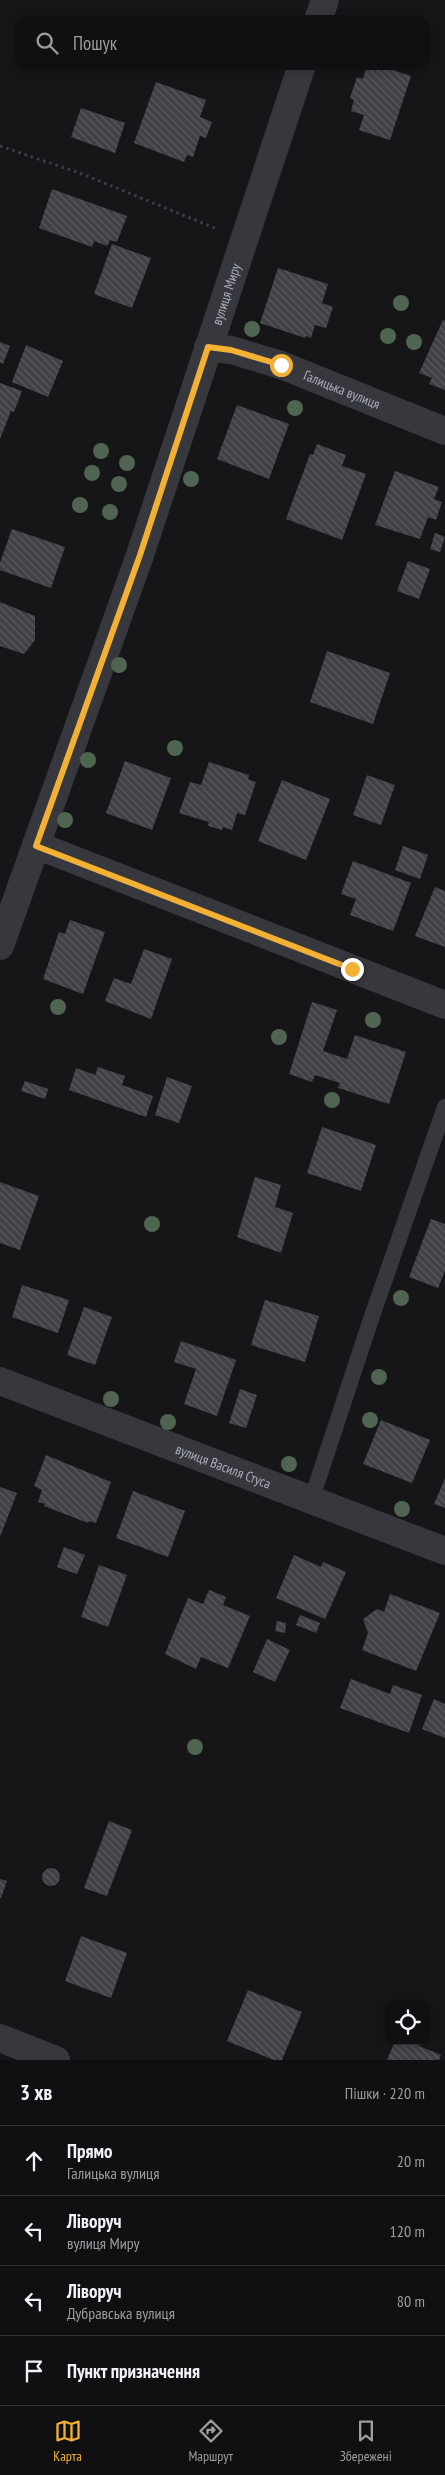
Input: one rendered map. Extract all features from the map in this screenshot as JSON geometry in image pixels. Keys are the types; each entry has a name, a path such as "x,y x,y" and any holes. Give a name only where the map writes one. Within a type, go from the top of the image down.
{"street":[{"path":"320,15 325,0"},
{"name":"вулиця Миру","path":"0,946 140,555 300,70"},
{"name":"Галицька вулиця","path":"208,347 231,350 281,365 445,431"},
{"path":"36,846 445,1005"},
{"name":"вулиця Василя Стуса","path":"0,1381 445,1551"},
{"path":"0,2038 56,2060"}],"lane":[{"path":"312,1501 371,1318 445,1107"}],"path":[{"path":"0,146 85,175 219,230 244,237"}],"building":[{"path":"366,70 392,70 411,76 390,140 359,130 364,115 351,111 354,100 350,98 357,77 363,79"},
{"path":"156,82 206,100 200,117 212,122 206,138 200,136 193,157 187,155 184,162 134,143"},
{"path":"81,108 125,123 115,153 71,137"},
{"path":"52,189 127,216 117,242 110,240 107,246 94,241 92,247 39,228"},
{"path":"112,244 151,258 132,308 94,294"},
{"path":"278,268 328,284 322,303 333,307 326,328 315,325 311,338 306,336 305,338 260,323"},
{"path":"443,320 445,321 445,390 429,384 432,378 419,373"},
{"path":"0,342 10,346 3,364 0,362"},
{"path":"26,345 63,361 48,397 12,382"},
{"path":"0,383 22,391 14,412 11,411 0,439"},
{"path":"237,405 289,424 269,479 217,459"},
{"path":"317,444 346,455 342,466 366,474 342,540 286,519 310,454 313,455"},
{"path":"395,471 439,487 434,499 442,502 436,520 428,517 420,539 375,525"},
{"path":"12,529 65,547 51,588 0,570 0,563"},
{"path":"435,533 445,537 440,552 430,549"},
{"path":"408,561 430,569 419,599 397,591"},
{"path":"0,602 35,616 35,640 24,654 0,646"},
{"path":"327,651 390,673 373,724 310,702"},
{"path":"125,761 171,778 152,830 106,813"},
{"path":"209,762 249,775 248,779 256,782 245,815 237,813 232,830 223,827 222,830 208,826 209,822 179,813 190,782 201,785"},
{"path":"367,775 395,785 381,825 353,815"},
{"path":"282,780 330,799 306,860 258,841"},
{"path":"403,846 428,855 420,879 395,870"},
{"path":"353,861 411,883 393,931 350,915 356,899 341,894"},
{"path":"435,887 445,891 445,947 415,936"},
{"path":"70,920 105,932 83,994 43,979 59,932 65,934"},
{"path":"144,949 172,959 151,1019 105,1001 114,978 131,984"},
{"path":"312,1002 337,1010 323,1051 347,1059 355,1035 406,1052 389,1104 338,1088 340,1083 315,1075 312,1082 289,1074"},
{"path":"98,1067 125,1076 122,1085 153,1096 146,1117 69,1090 76,1068 95,1075"},
{"path":"167,1077 192,1086 179,1123 155,1115"},
{"path":"25,1081 48,1089 45,1099 21,1091"},
{"path":"322,1127 376,1145 361,1191 307,1173"},
{"path":"255,1177 281,1185 275,1207 293,1213 281,1253 237,1237"},
{"path":"0,1182 39,1196 20,1250 0,1243"},
{"path":"431,1219 445,1224 445,1271 438,1288 409,1277"},
{"path":"22,1285 69,1300 58,1333 12,1317"},
{"path":"265,1300 319,1316 305,1362 251,1345"},
{"path":"84,1307 112,1317 95,1365 67,1355"},
{"path":"181,1341 236,1360 217,1416 184,1404 196,1369 174,1362"},
{"path":"240,1389 257,1395 246,1428 229,1423"},
{"path":"381,1420 430,1440 412,1483 363,1464"},
{"path":"46,1455 111,1482 96,1523 89,1521 88,1523 38,1502 42,1490 34,1486"},
{"path":"445,1478 445,1508 434,1504"},
{"path":"0,1487 17,1493 0,1537"},
{"path":"133,1491 185,1511 168,1557 116,1538"},
{"path":"64,1547 85,1555 77,1574 57,1567"},
{"path":"294,1555 321,1567 323,1562 346,1572 325,1619 276,1598"},
{"path":"99,1565 127,1575 108,1627 81,1617"},
{"path":"209,1590 226,1597 223,1605 250,1616 228,1668 201,1657 196,1669 165,1654 188,1598 203,1604"},
{"path":"390,1594 440,1613 416,1671 362,1650 368,1633 363,1619 377,1609 384,1612"},
{"path":"300,1615 320,1623 316,1633 296,1625"},
{"path":"277,1621 286,1623 285,1633 275,1631"},
{"path":"267,1639 290,1650 275,1682 253,1672"},
{"path":"351,1679 390,1694 393,1685 422,1695 409,1733 340,1708"},
{"path":"434,1699 445,1704 445,1738 422,1729"},
{"path":"109,1821 132,1830 107,1896 84,1888"},
{"path":"51,1868 59,1873 60,1877 55,1885 51,1886 43,1881 42,1877 47,1869"},
{"path":"0,1879 7,1881 1,1898 0,1898"},
{"path":"81,1936 127,1953 111,1998 65,1981"},
{"path":"248,1990 302,2012 282,2060 274,2060 227,2041"},
{"path":"393,2045 417,2045 441,2055 439,2060 387,2060"}],"route":[{"path":"281,365 231,350 208,347 140,555 36,846 352,969"}]}
